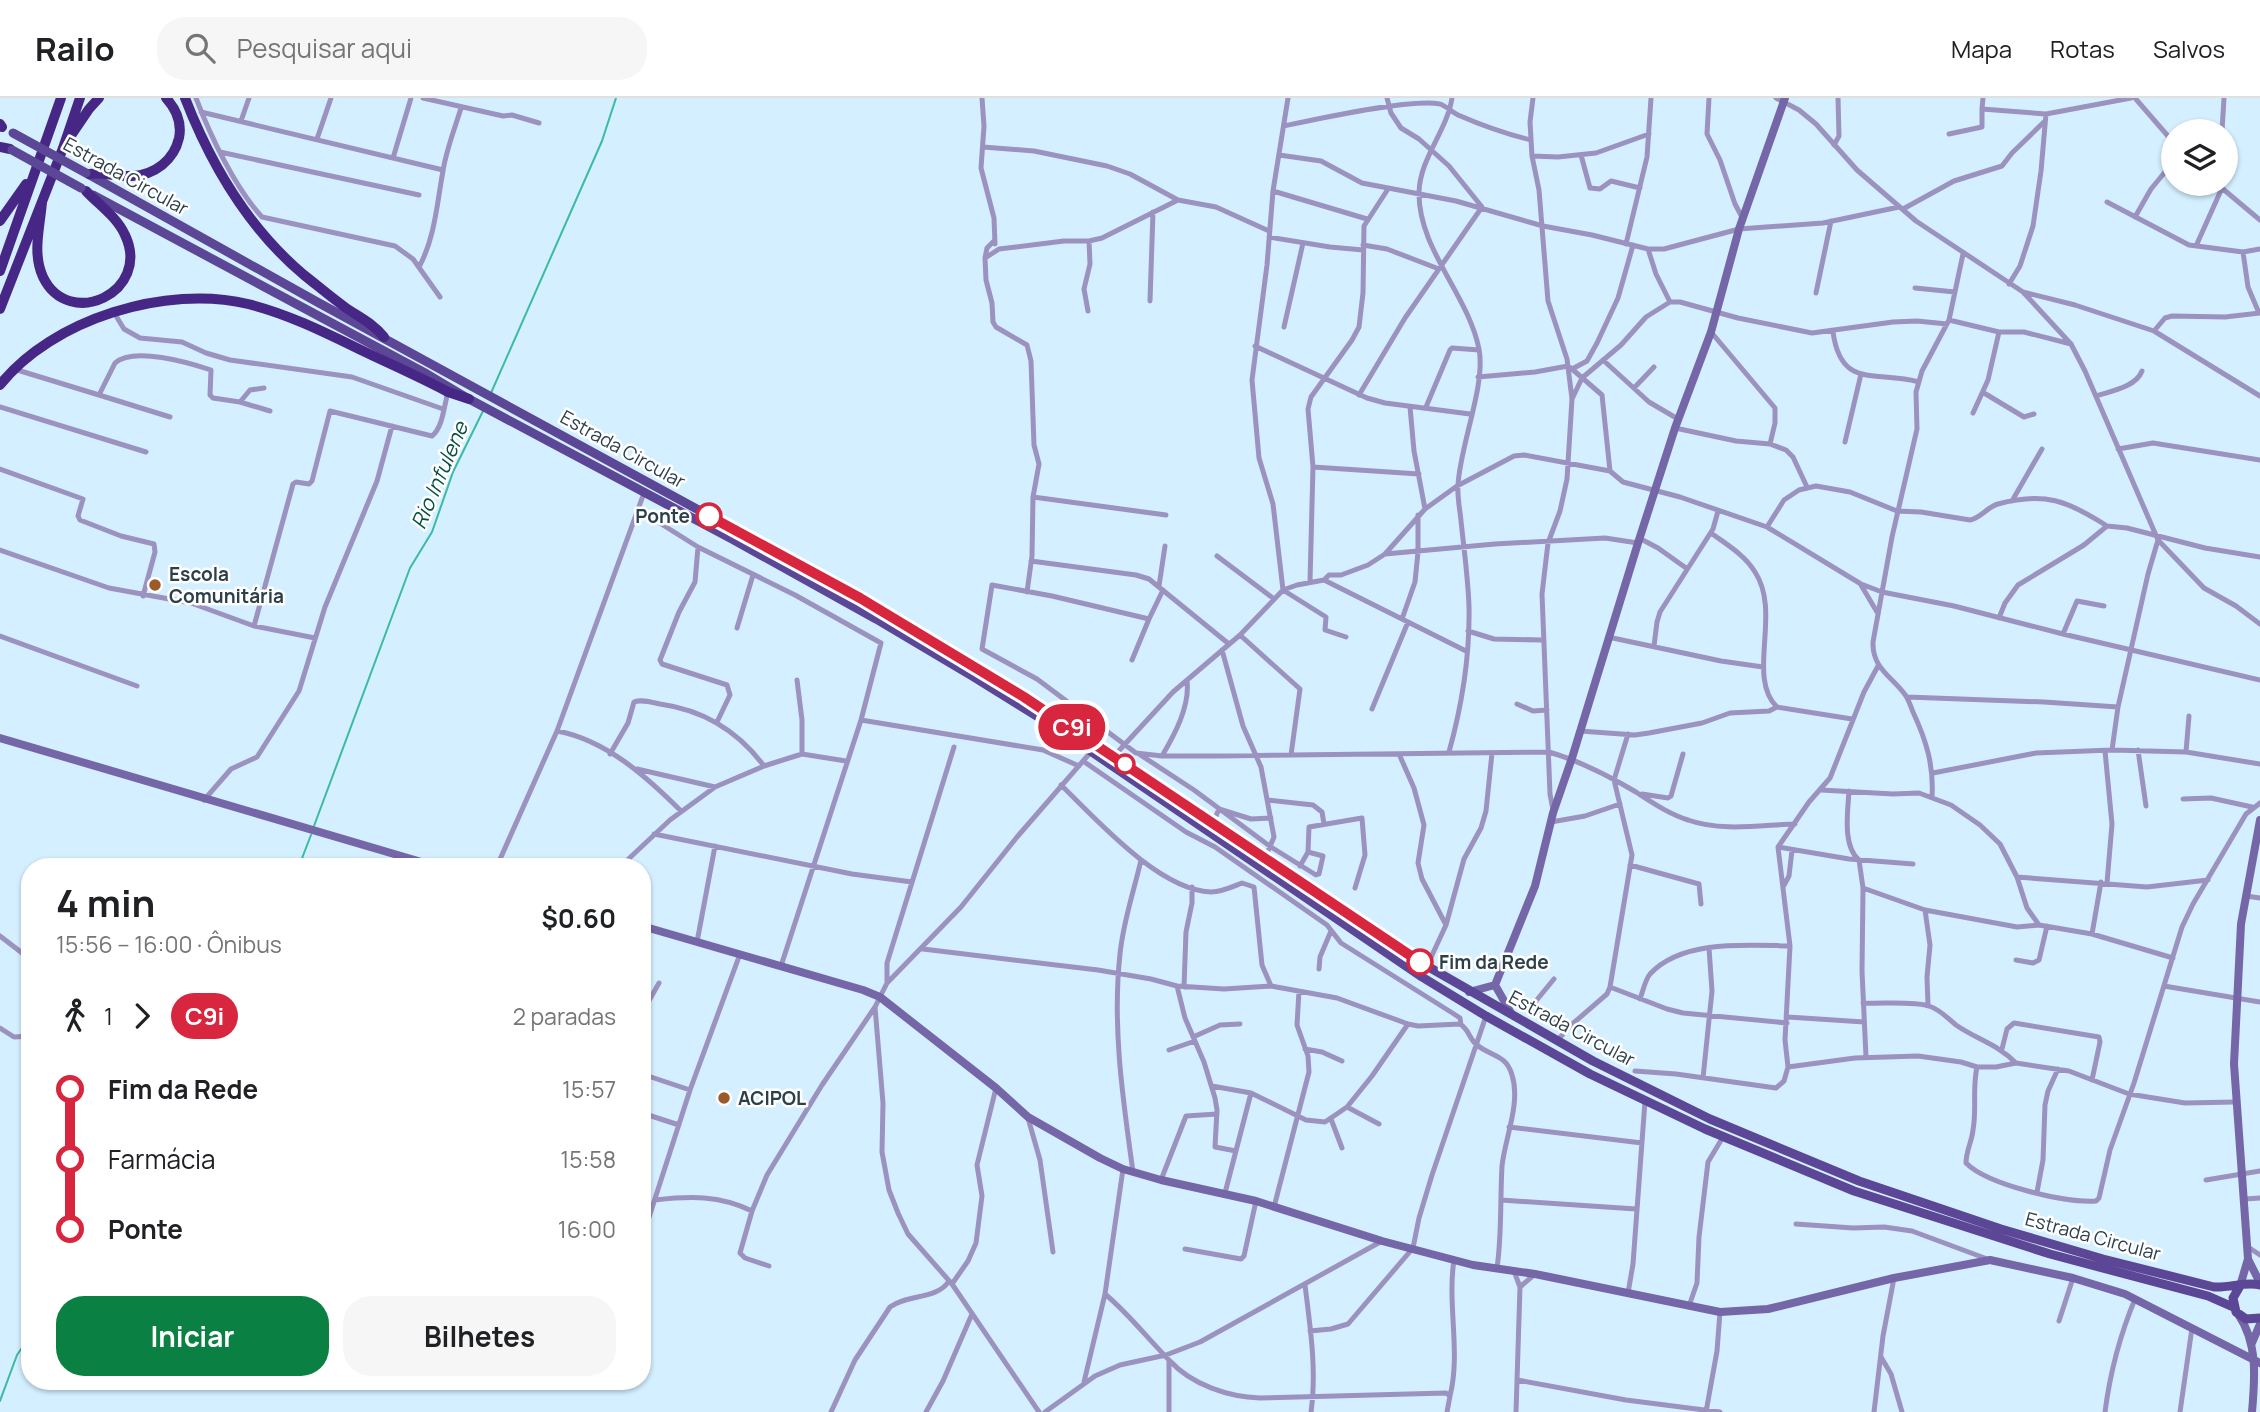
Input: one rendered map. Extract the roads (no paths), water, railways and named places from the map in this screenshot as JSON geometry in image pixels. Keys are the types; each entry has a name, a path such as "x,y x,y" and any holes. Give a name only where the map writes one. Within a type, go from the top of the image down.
{"highway":[{"path":"0,271 58,98"},
{"path":"0,309 80,98"},
{"path":"63,148 99,98"},
{"path":"88,174 143,175 162,166 171,157 180,133 178,118 166,98"},
{"path":"186,98 196,112 206,149 235,199 270,242 301,272 348,310 377,328 384,337"},
{"path":"0,220 33,176"},
{"path":"42,202 37,246 44,278 55,293 67,300 92,302 112,293 122,284 131,260 129,244 118,223 83,189"},
{"path":"0,385 14,369 41,347 66,331 113,311 139,305 205,299 249,304 298,320 448,392 474,401"}],"main road":[{"name":"Estrada Circular","path":"1,125 860,598 977,668 1114,756 1427,967 1593,1061 1710,1119 1858,1181 2001,1229 2103,1259 2214,1287 2240,1286 2250,1282 2260,1284"},
{"name":"Estrada Circular","path":"6,147 876,619 1056,729 1161,801 1260,874 1486,1016 1590,1074 1723,1137 1854,1191 2039,1250 2208,1296 2235,1309 2246,1319 2260,1318"},
{"path":"2235,1309 2234,1293 2240,1286"}],"street":[{"path":"196,98 196,112 243,191 262,217 396,246 408,254 440,298"},
{"path":"241,121 248,98"},
{"path":"317,139 331,98"},
{"path":"393,158 411,98"},
{"path":"424,98 461,108 503,116 512,115 538,123"},
{"path":"982,98 981,168 994,218 994,241 999,249"},
{"path":"1283,590 1277,523 1259,458 1252,391 1273,191 1288,98"},
{"path":"1449,752 1464,690 1469,607 1457,486 1478,377 1479,350 1466,306 1440,268 1423,221 1419,194 1425,164 1450,110 1452,98"},
{"path":"1533,98 1530,122 1532,156 1539,190 1548,301 1570,368 1572,398 1569,462 1564,495 1548,543 1543,581 1542,640 1552,817"},
{"path":"1478,377 1570,368 1587,361 1622,287 1647,157 1651,98"},
{"path":"1709,98 1707,134 1743,219"},
{"path":"1776,98 1785,100 1816,124 1857,170 1901,208 2009,284 2023,292 2075,305 2154,331 2260,396"},
{"path":"1834,145 1839,136 1838,98"},
{"path":"1949,134 1982,127 1983,98"},
{"path":"1982,109 2046,117 2133,98 2161,129"},
{"path":"2223,119 2224,98"},
{"path":"1495,985 1535,886 1552,817 1638,540 1711,332 1739,229 1785,100"},
{"path":"1284,126 1388,102 1429,102 1441,104 1450,110 1531,140"},
{"path":"1388,102 1391,113 1401,128 1432,150 1468,187 1482,207"},
{"path":"419,267 428,248 443,170 461,108"},
{"path":"196,112 443,170"},
{"path":"1279,155 1321,161 1358,182 1482,207 1542,226 1648,249 1664,249 1739,229 1831,221 1901,208 1954,181 2003,166 2046,117"},
{"path":"2009,284 2020,266 2033,226 2046,117"},
{"path":"1532,156 1596,153 1648,134"},
{"path":"983,147 1034,151 1107,166 1130,174 1178,200 1216,207 1269,234 1303,243 1387,249 1440,268"},
{"path":"206,149 419,195"},
{"path":"1581,155 1590,188 1600,189 1611,181 1640,188"},
{"path":"2136,217 2161,177"},
{"path":"1310,582 1313,467 1308,409 1311,397 1359,327 1367,219 1388,189"},
{"path":"1273,191 1367,219"},
{"path":"2196,246 2215,196"},
{"path":"2231,196 2260,220"},
{"path":"985,258 999,249 1064,241 1089,242 1178,200"},
{"path":"2107,202 2189,245 2243,252 2260,249"},
{"path":"1359,395 1383,352 1482,207"},
{"path":"1150,301 1153,212"},
{"path":"1816,293 1831,221"},
{"path":"994,241 987,248 985,258 994,326 1027,345 1030,355 1034,444 1039,464 1033,497 1027,592"},
{"path":"1088,311 1084,289 1090,264 1089,242"},
{"path":"1284,327 1303,243"},
{"path":"1648,249 1656,274 1670,302"},
{"path":"2154,331 2165,318 2172,316 2225,317 2260,313 2248,287 2243,252"},
{"path":"1932,797 1933,773 1922,730 1907,697 1878,666 1872,650 1897,511 1917,429 1915,399 1919,382 1948,322 1963,254"},
{"path":"1915,288 1955,292"},
{"path":"2023,292 2071,344 2157,538 2204,588 2236,606 2260,624"},
{"path":"1572,398 1582,378 1646,317 1670,302 1680,302 1757,323 1812,334 1893,322 1948,322 1999,331 2024,331 2071,344"},
{"path":"113,311 124,329 140,338 182,342 230,360 352,377 443,409"},
{"path":"1973,413 1984,393 1999,331"},
{"path":"1711,332 1775,408 1776,418 1770,444"},
{"path":"1833,332 1842,362 1861,374 1919,382"},
{"path":"1255,346 1359,395 1385,403 1470,414"},
{"path":"1426,407 1450,350 1479,350"},
{"path":"99,395 119,359 127,356 148,356 211,370 211,397 270,411"},
{"path":"1603,360 1649,402 1677,423 1736,441 1770,444 1790,453 1807,487"},
{"path":"1634,388 1654,367"},
{"path":"1570,368 1602,395 1610,471"},
{"path":"14,369 170,417"},
{"path":"2096,397 2131,384 2139,378 2142,371"},
{"path":"1845,442 1861,374"},
{"path":"240,402 252,389 264,388"},
{"path":"254,626 293,484 309,484 312,481 330,411 432,436 436,432 448,392"},
{"path":"1984,393 2024,417 2034,414"},
{"path":"0,407 146,452"},
{"path":"1410,407 1414,451 1425,509"},
{"path":"204,800 231,769 250,761 262,751 276,724 299,691 325,607 373,491 393,426"},
{"path":"2118,449 2153,443 2260,460"},
{"path":"2012,502 2042,449"},
{"path":"1324,580 1329,575 1341,575 1368,565 1385,554 1425,509 1457,486 1519,454 1610,471 1623,482 1656,490 1767,527 1861,584 1882,592 1932,601 2260,680"},
{"path":"1313,467 1419,474"},
{"path":"0,469 83,499 78,516 80,520 121,536 154,544 155,552 142,596"},
{"path":"1767,527 1784,500 1793,493 1816,486 1843,490 1897,511 1970,520 1996,504 2026,498 2059,500 2107,526 2205,548 2260,557"},
{"path":"501,858 557,731 644,493"},
{"path":"1033,497 1166,515"},
{"path":"639,509 698,547 881,643 861,720 780,966"},
{"path":"1654,646 1660,612 1711,533 1718,511"},
{"path":"1372,709 1405,621 1415,582 1418,515"},
{"path":"1999,618 2005,603 2018,585 2084,545 2107,526"},
{"path":"1711,533 1744,558 1756,572 1763,588 1767,621 1763,667 1766,690 1771,702 1777,707 1852,719"},
{"path":"1385,554 1605,538 1638,540 1686,568"},
{"path":"2112,750 2118,707 2157,538"},
{"path":"1132,660 1161,588 1165,546"},
{"path":"698,547 698,575 678,612 660,660 662,664 727,685 730,695 717,722"},
{"path":"0,550 73,577 142,596 191,603 254,626 315,638"},
{"path":"1217,556 1274,599"},
{"path":"1031,561 1136,575 1161,588 1229,644"},
{"path":"737,628 753,575"},
{"path":"1114,756 1186,681 1240,635 1283,590 1324,580 1466,651"},
{"path":"1861,584 1877,612"},
{"path":"1149,619 992,585 982,649 1037,680 1270,847 1312,874 1320,874 1324,856 1308,852"},
{"path":"1283,590 1326,617 1325,630 1346,637"},
{"path":"2063,634 2077,601 2104,606"},
{"path":"1468,631 1494,639 1542,640"},
{"path":"1240,635 1299,685 1291,755"},
{"path":"0,636 137,686"},
{"path":"1608,637 1763,667"},
{"path":"1222,650 1243,726 1261,768 1268,800 1274,837 1265,858"},
{"path":"1635,1071 1776,1088 1784,1081 1788,1067 1785,1040 1790,946 1777,847 1830,778 1852,719 1878,666"},
{"path":"797,680 802,720 802,754"},
{"path":"1162,756 1173,737 1186,703 1186,681"},
{"path":"1907,697 2118,707"},
{"path":"610,754 628,723 636,700 692,711 717,722 740,739 764,766"},
{"path":"1517,704 1533,711 1547,709"},
{"path":"1580,731 1649,733 1702,723 1730,713 1769,711 1777,707"},
{"path":"2186,752 2189,716"},
{"path":"861,720 1043,750 1081,764 1186,832 1260,874 1326,925 1341,943 1460,1018 1461,1025 1476,1045 1495,1054 1511,1071 1514,1084 1503,1163 1502,1237 1497,1268"},
{"path":"557,731 585,737 634,769 681,811"},
{"path":"1557,1041 1607,994 1610,987 1630,865 1631,843 1615,780 1628,734"},
{"path":"0,738 407,858"},
{"path":"887,983 887,963 954,747"},
{"path":"1933,773 2036,753 2112,750 2186,752 2260,764"},
{"path":"2138,750 2146,806"},
{"path":"2092,934 2104,883 2112,824 2105,751"},
{"path":"769,1266 740,1255 752,1211 767,1175 822,1085 875,1007 887,983 961,907 1090,752"},
{"path":"1136,752 1162,756 1549,752 1572,758 1662,809 1689,821 1716,826 1795,824"},
{"path":"1427,967 1446,925 1464,859 1481,828 1486,811 1492,753"},
{"path":"629,858 681,811 715,787 764,766 802,754 846,761"},
{"path":"1399,754 1414,788 1424,825 1418,863 1422,879 1446,925"},
{"path":"1638,793 1668,798 1673,791 1683,754"},
{"path":"634,769 715,787"},
{"path":"1061,785 1141,860 1166,878 1209,892 1225,890 1260,874"},
{"path":"1821,790 1919,793 1951,805 1990,832 2000,844 2017,877 2027,908 2039,925"},
{"path":"1849,791 1850,842 1855,857 1859,860 1863,888 1866,1058"},
{"path":"2183,799 2211,798 2252,807"},
{"path":"1268,800 1312,805 1322,812 1324,824"},
{"path":"1156,811 1161,801"},
{"path":"1976,1067 1973,1087 1974,1122 1966,1163 1976,1172 1994,1181 2038,1192 2096,1201 2099,1198 2109,1150 2188,914 2252,807 2260,803"},
{"path":"1552,817 1585,816 1619,804"},
{"path":"1219,809 1251,819 1271,818"},
{"path":"1213,823 1219,809"},
{"path":"1300,866 1308,852 1309,827 1362,818 1365,855 1355,888"},
{"path":"2240,1286 2248,1259 2248,1247 2244,1174 2235,1102 2236,997 2245,896 2260,820"},
{"path":"654,834 912,883"},
{"path":"697,942 715,846"},
{"path":"1777,847 1859,860 1913,864"},
{"path":"1783,888 1789,876 1791,850"},
{"path":"1133,1172 1118,1051 1119,973 1125,926 1141,860"},
{"path":"1630,865 1699,884 1701,904"},
{"path":"2017,877 2147,887 2208,880"},
{"path":"1242,883 1254,887 1257,937 1262,965 1271,986"},
{"path":"1192,887 1181,987 1185,1018 1212,1086 1217,1114 1216,1147 1236,1151"},
{"path":"1863,888 1925,910 2017,928 2039,925 2092,934 2173,958"},
{"path":"2245,896 2260,898"},
{"path":"1925,910 1930,938 1928,1005"},
{"path":"2017,960 2033,963 2039,960 2047,926"},
{"path":"651,929 863,990 880,998 996,1088 1028,1117 1051,1133 1123,1169 1256,1200 1382,1241 1454,1260 1720,1312 1768,1309 1895,1278 1990,1260"},
{"path":"1319,969 1320,957 1331,931"},
{"path":"0,936 21,952"},
{"path":"1640,999 1646,981 1653,972 1682,954 1709,948 1748,945 1790,946"},
{"path":"1703,1078 1710,1017 1709,948"},
{"path":"923,949 1119,973 1181,987 1224,989 1271,986 1354,1003 1408,1024 1461,1025"},
{"path":"651,1212 690,1090 740,954"},
{"path":"1553,979 1531,1007 1567,1029"},
{"path":"651,997 659,983"},
{"path":"1469,992 1495,985"},
{"path":"1495,985 1512,1016"},
{"path":"2164,986 2260,1002"},
{"path":"1610,987 1667,1009 1710,1017 1864,1022"},
{"path":"1274,1207 1309,1072 1297,1025 1299,991"},
{"path":"1863,1003 1928,1005 1942,1012 1955,1024 2002,1049 2016,1063"},
{"path":"875,1007 883,1096 882,1152 889,1190 908,1234 950,1282 1039,1412"},
{"path":"1310,1331 1348,1324 1413,1248 1425,1196 1486,1016"},
{"path":"2002,1049 2007,1029 2014,1023 2099,1037 2092,1080"},
{"path":"1169,1050 1220,1025 1240,1024"},
{"path":"1212,1086 1251,1093 1298,1116 1325,1122 1347,1107 1408,1024"},
{"path":"0,1028 14,1037 21,1037"},
{"path":"1305,1049 1322,1052 1342,1061"},
{"path":"1788,1067 1866,1058 1919,1056 1976,1067 2016,1063 2058,1069 2129,1094 2185,1102 2235,1102"},
{"path":"2038,1192 2043,1160 2045,1105 2058,1069"},
{"path":"651,1077 690,1090"},
{"path":"831,1412 855,1360 890,1307 914,1296 938,1291 950,1282 968,1261 976,1243 982,1196 977,1164 984,1127 996,1088"},
{"path":"1225,1193 1251,1093"},
{"path":"1628,1293 1633,1264 1645,1101"},
{"path":"1347,1107 1379,1124"},
{"path":"1161,1180 1186,1116 1217,1114"},
{"path":"651,1117 679,1125"},
{"path":"1028,1117 1040,1160 1053,1252"},
{"path":"1331,1119 1342,1149"},
{"path":"1509,1127 1642,1143"},
{"path":"1689,1306 1697,1283 1699,1237 1708,1162 1723,1137"},
{"path":"1084,1383 1105,1294 1123,1169"},
{"path":"2206,1180 2260,1171"},
{"path":"655,1200 713,1197 752,1211"},
{"path":"2245,1199 2260,1198"},
{"path":"1185,1249 1241,1259 1244,1256 1256,1200"},
{"path":"1501,1200 1636,1209"},
{"path":"1796,1224 1884,1227 1912,1231 1990,1260 2073,1278 2135,1299 2257,1362"},
{"path":"1045,1412 1084,1383 1120,1365 1168,1358 1382,1241"},
{"path":"2248,1247 2260,1255"},
{"path":"2248,1259 2260,1284"},
{"path":"1447,1412 1453,1379 1451,1289 1454,1260"},
{"path":"1514,1270 1520,1287 1516,1412"},
{"path":"1520,1287 1535,1274"},
{"path":"1874,1412 1895,1278"},
{"path":"2059,1321 2073,1278"},
{"path":"1305,1285 1310,1331 1313,1396 1311,1412"},
{"path":"1105,1294 1168,1358 1195,1379 1240,1397 1446,1393 1450,1396"},
{"path":"2105,1412 2113,1364 2135,1299"},
{"path":"2235,1309 2246,1325 2257,1362 2252,1412"},
{"path":"1706,1411 1717,1351 1720,1312"},
{"path":"926,1412 943,1381 972,1314"},
{"path":"2252,1343 2260,1324"},
{"path":"2180,1412 2192,1328"},
{"path":"1881,1357 1891,1374 1902,1412"},
{"path":"1168,1358 1168,1412"},
{"path":"1517,1380 1626,1400 1720,1412"}],"waterway":[{"name":"Rio Infulene","path":"491,393 602,141 616,98"},
{"name":"Rio Infulene","path":"314,826 410,568 432,532 453,472 483,411"},
{"name":"Rio Infulene","path":"302,858 311,835"},
{"name":"Rio Infulene","path":"0,1401 21,1349"}],"place":[{"name":"Ponte","path":"709,516"},
{"name":"Escola Comunitária","path":"155,585"},
{"name":"Fim da Rede","path":"1420,962"},
{"name":"ACIPOL","path":"724,1098"}]}
